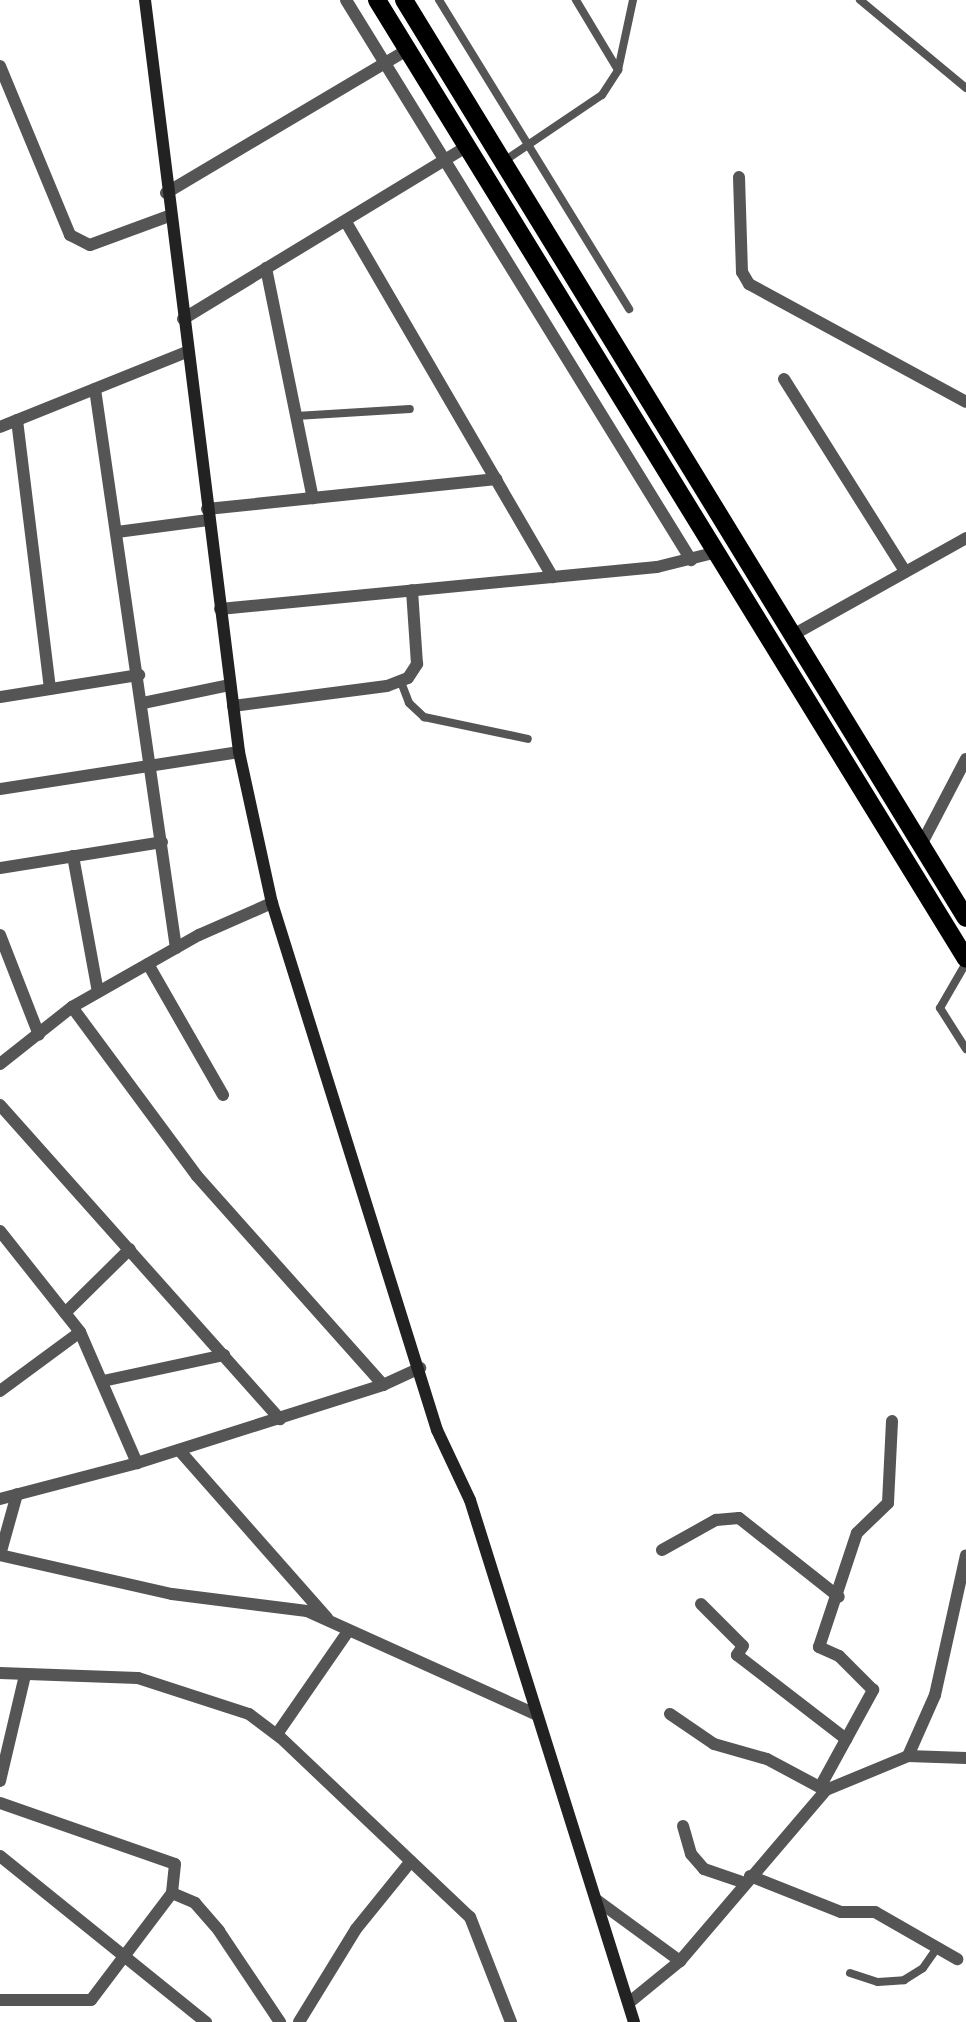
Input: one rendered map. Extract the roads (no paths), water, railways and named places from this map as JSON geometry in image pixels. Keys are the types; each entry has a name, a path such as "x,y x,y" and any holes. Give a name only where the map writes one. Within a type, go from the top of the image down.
{"highway":[{"path":"377,0 966,961"},
{"path":"404,0 791,636 966,918"}],"street":[{"path":"145,0 166,193 239,752 272,903 420,1368 437,1430 470,1500 537,1715 631,2001 634,2022"},
{"path":"346,0 691,560"},
{"path":"166,193 407,51"},
{"path":"0,66 70,235 90,244 169,216"},
{"path":"183,319 466,147"},
{"path":"739,177 742,272 749,285 966,402"},
{"path":"346,222 553,577"},
{"path":"266,268 313,498"},
{"path":"0,427 187,352"},
{"path":"784,378 905,571"},
{"path":"95,389 153,765 176,948"},
{"path":"17,420 50,689"},
{"path":"117,532 208,514 313,498 496,479"},
{"path":"791,636 966,538"},
{"path":"220,609 553,577 691,560 717,552"},
{"path":"233,706 401,681 417,664 412,590"},
{"path":"0,697 139,675"},
{"path":"143,703 230,685"},
{"path":"0,789 239,752"},
{"path":"921,845 966,759"},
{"path":"0,868 162,842"},
{"path":"73,856 98,992"},
{"path":"0,1064 39,1035 72,1006 176,948 272,903"},
{"path":"0,935 39,1035"},
{"path":"148,964 223,1095"},
{"path":"72,1006 197,1176 382,1385"},
{"path":"0,1105 280,1419"},
{"path":"0,1231 80,1332 137,1463"},
{"path":"65,1313 129,1249"},
{"path":"0,1391 80,1332"},
{"path":"103,1381 224,1355"},
{"path":"0,1499 137,1463 280,1419 382,1385 420,1368"},
{"path":"631,2001 680,1961 823,1789 846,1739 873,1690 839,1656 819,1647 839,1597 857,1533 888,1503 892,1421"},
{"path":"179,1450 329,1621"},
{"path":"17,1494 0,1555 171,1594 307,1611 537,1715"},
{"path":"662,1550 716,1520 739,1518 839,1597"},
{"path":"908,1756 935,1695 966,1555"},
{"path":"701,1604 743,1646 737,1655 846,1739"},
{"path":"277,1734 349,1630"},
{"path":"0,1673 138,1678 249,1714 277,1734 470,1917 511,2022"},
{"path":"0,1781 25,1675"},
{"path":"670,1714 714,1744 766,1759 823,1789 908,1756 966,1758"},
{"path":"0,1803 175,1864 172,1893 120,1954 91,2000 0,2000"},
{"path":"683,1826 691,1854 704,1869 747,1879 842,1912 875,1912 957,1959"},
{"path":"0,1856 206,2022"},
{"path":"299,2022 357,1929 411,1861"},
{"path":"172,1893 195,1903 219,1931 280,2022"},
{"path":"598,1901 680,1961"}],"lane":[{"path":"439,0 629,309"},
{"path":"576,0 618,70"},
{"path":"503,162 602,95 618,70 633,0"},
{"path":"860,0 966,88"},
{"path":"296,416 410,410"},
{"path":"401,681 409,703 424,717 528,739"},
{"path":"966,961 940,1008 966,1049"},
{"path":"850,1973 878,1982 904,1980 923,1968 937,1948"}]}
